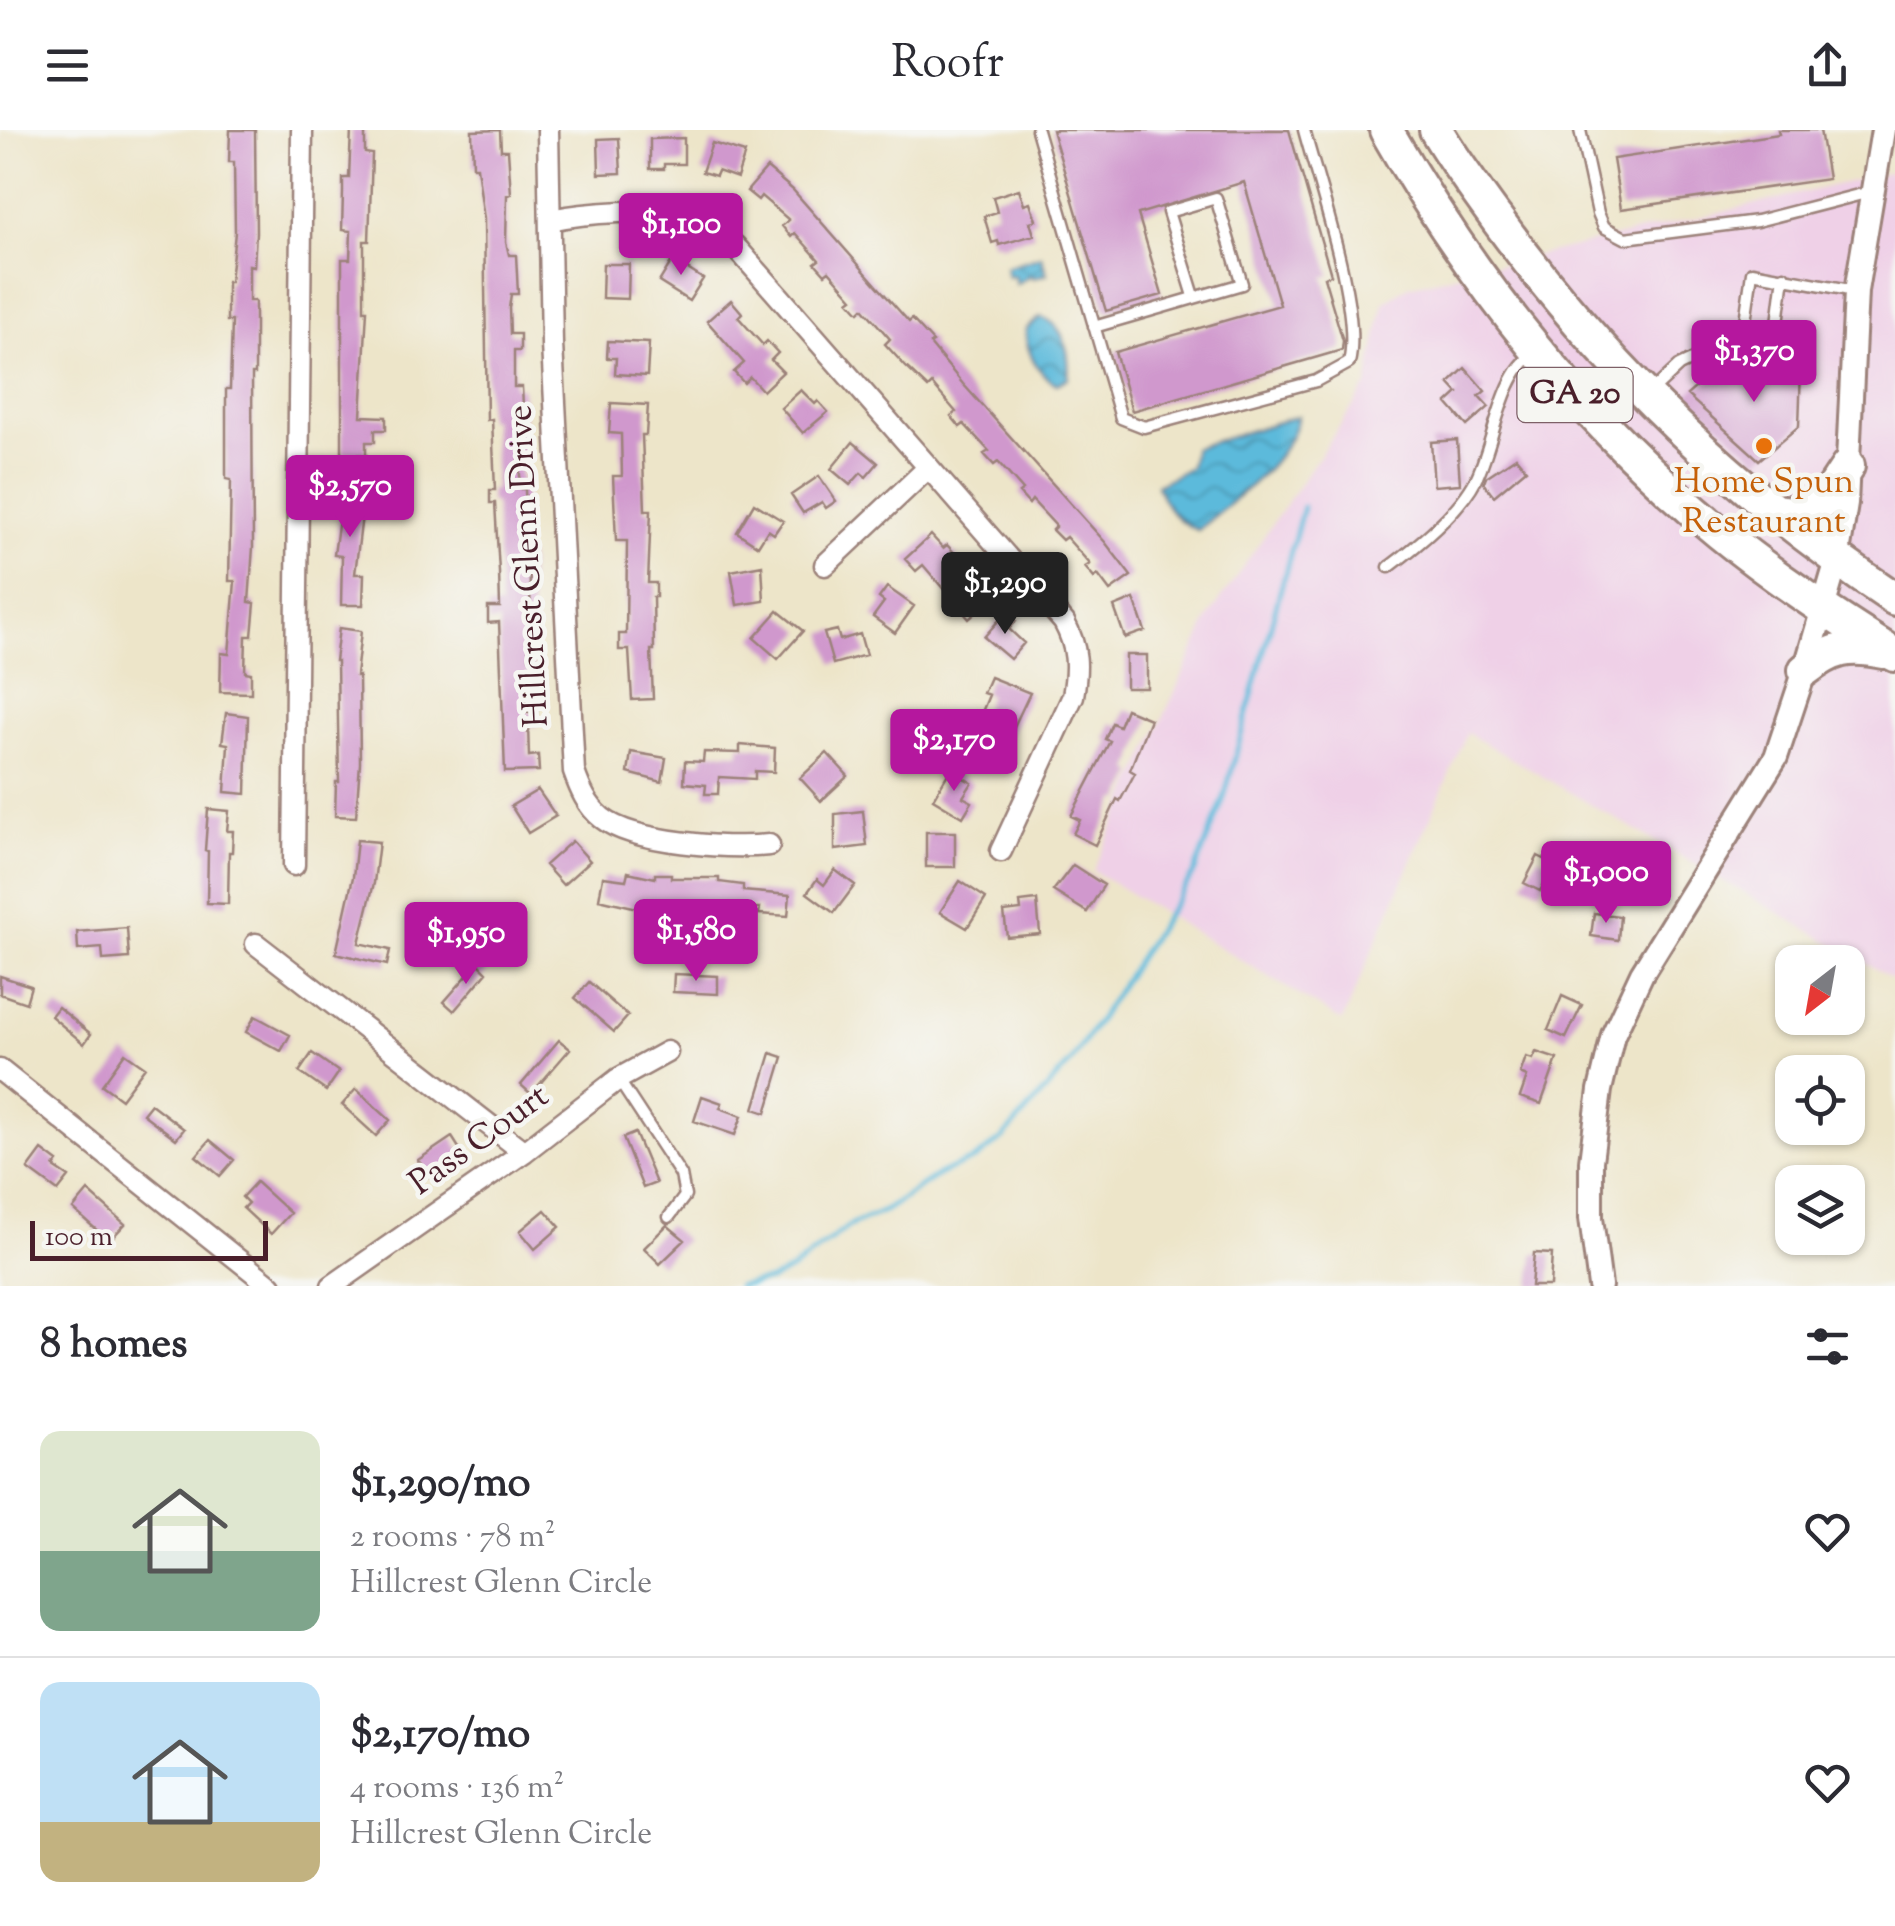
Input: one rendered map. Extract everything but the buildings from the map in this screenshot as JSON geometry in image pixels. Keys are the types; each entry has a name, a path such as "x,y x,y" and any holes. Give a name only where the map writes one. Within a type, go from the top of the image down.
{"highway":[{"name":"GA 20","path":"1386,130 1428,203 1571,392 1638,461 1719,533 1820,608 1894,654"},
{"name":"GA 20","path":"1436,130 1536,273 1596,346 1728,474 1837,560 1895,599"},
{"path":"1775,511 1812,511 1848,466"},
{"path":"1805,670 1829,652 1867,649 1894,654"}],"street":[{"path":"294,865 302,130"},
{"name":"Hillcrest Glenn Drive","path":"548,130 552,344 574,772 582,794 602,818 637,836 746,847 769,844"},
{"path":"1600,1286 1591,1218 1591,1160 1600,1090 1614,1035 1651,956 1776,757 1837,560 1846,504 1856,291 1883,130"},
{"path":"550,220 670,212 692,219 735,246 1064,622 1076,644 1074,696 1001,851"},
{"path":"825,565 928,468"},
{"path":"256,944 524,1152"},
{"name":"Pass Court","path":"332,1286 524,1152 618,1078 667,1052"},
{"path":"0,1070 270,1286"}],"lane":[{"path":"1037,130 1121,418 1144,427 1316,381 1349,363 1354,342 1343,279 1304,130"},
{"path":"1580,130 1598,214 1604,226 1625,238 1758,221 1873,192"},
{"path":"1094,327 1242,284 1216,198 1168,212 1194,296"},
{"path":"1743,336 1752,272 1856,291"},
{"path":"1647,398 1679,366 1743,336 1776,339 1784,276"},
{"path":"1388,567 1426,540 1475,481 1512,375 1524,360 1539,351"},
{"path":"618,1078 681,1175 685,1196 670,1217"}],"shaded area":[{"path":"1895,171 1895,980 1865,963 1865,945 1834,945 1467,733 1342,1021 1093,871 1210,615 1367,386 1384,302 1409,286"}],"water":[{"path":"1041,256 1047,274 1033,278 1031,275 1016,284 1014,275 1008,277 1005,267"},
{"path":"1041,317 1056,327 1067,351 1068,378 1057,384 1039,368 1028,345 1026,329"},
{"path":"1298,416 1283,450 1271,465 1198,530 1177,518 1167,506 1157,485 1190,467 1194,448"}],"waterway":[{"path":"738,1286 771,1280 791,1270 849,1226 886,1210 939,1174 977,1158 1003,1138 1071,1062 1194,873 1224,798 1303,507"}],"place":[{"name":"Home Spun Restaurant","path":"1764,446"}]}
